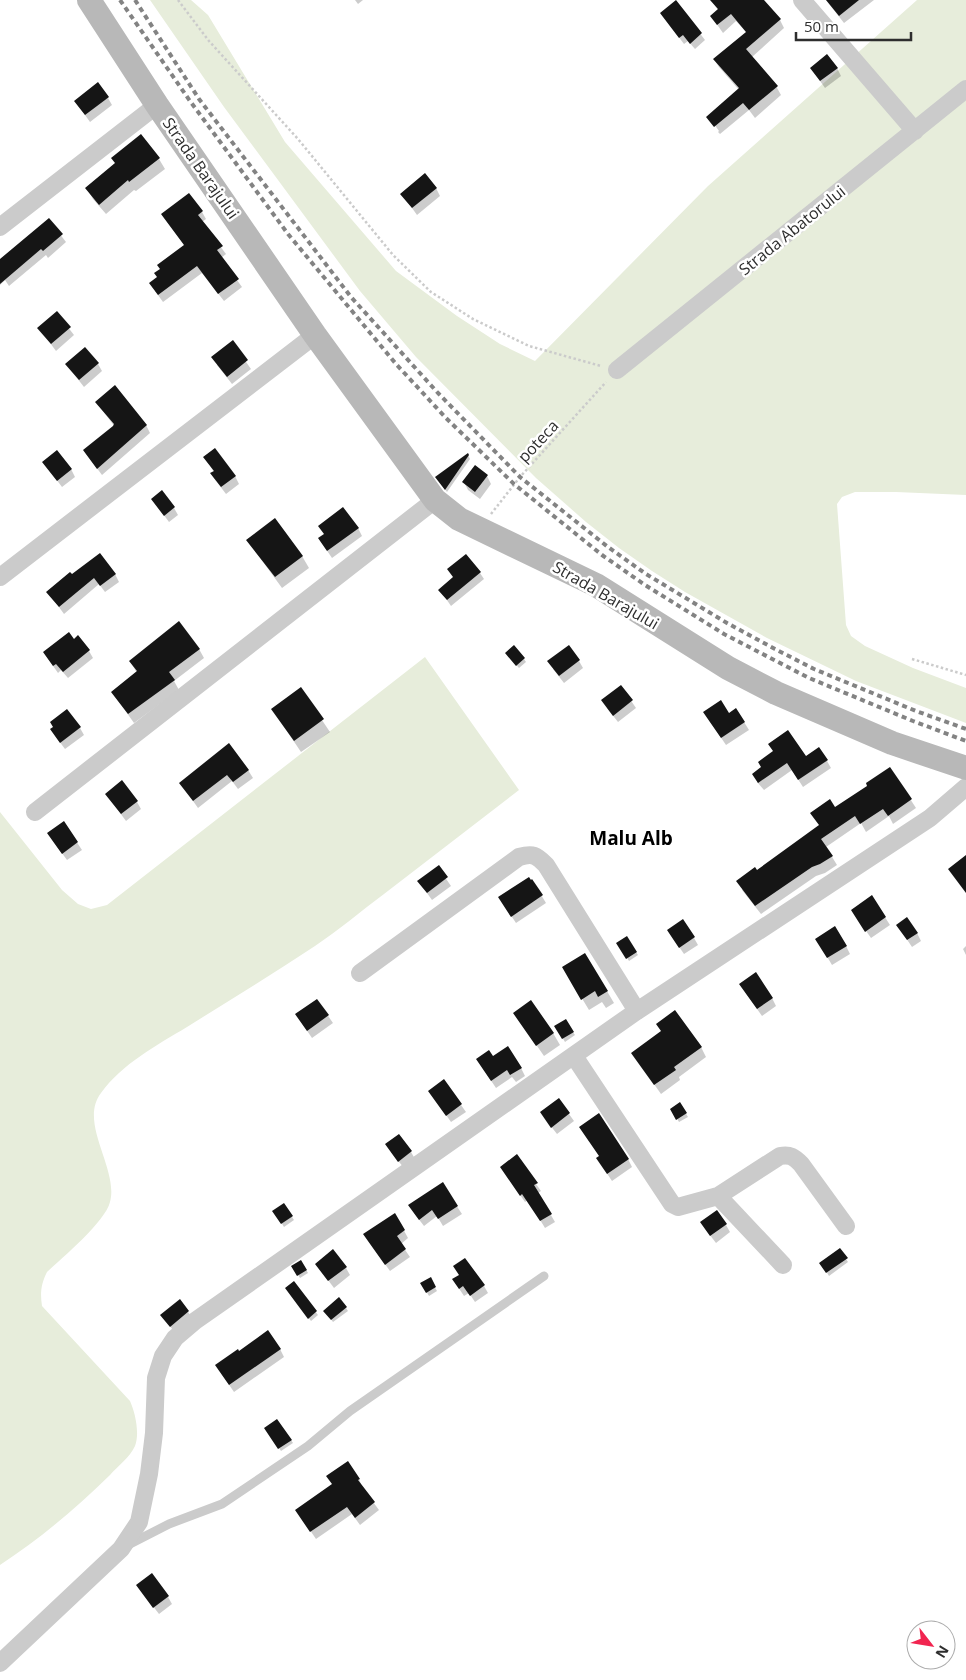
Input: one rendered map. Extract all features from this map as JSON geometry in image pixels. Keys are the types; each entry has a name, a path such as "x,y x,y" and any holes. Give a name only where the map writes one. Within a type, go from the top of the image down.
{"street":[{"name":"Strada Barajului","path":"89,0 157,105 315,335 435,500 459,519 596,586 728,668 776,693 892,743 966,768"},
{"path":"802,0 914,131"},
{"name":"Strada Abatorului","path":"617,370 966,89"},
{"path":"0,227 157,105"},
{"path":"0,577 315,335"},
{"path":"35,812 435,500"},
{"path":"0,1663 121,1549 139,1522 149,1474 154,1434 156,1378 163,1356 175,1338 195,1321 637,1011 930,818 966,787"},
{"path":"360,973 519,858 528,855 537,856 546,865 637,1011"},
{"path":"574,1056 672,1204 678,1206 718,1196 780,1156 787,1155 794,1157 801,1164 846,1226"},
{"path":"718,1196 782,1265"}],"lane":[{"path":"121,1549 169,1524 222,1504 308,1446 350,1411 544,1276"}],"path":[{"path":"178,0 209,40 298,139 393,255 431,292 473,319 529,346 617,370"},
{"name":"poteca","path":"480,530 520,477 617,370"},
{"path":"912,659 966,675"}],"green space":[{"path":"150,0 191,0 208,15 285,142 396,271 457,316 500,344 535,361 708,186 917,0 966,0 966,495 855,492 842,497 837,504 846,625 851,636 865,646 913,668 966,688 966,723 856,681 767,638 685,592 619,548 536,478 416,357 360,291 224,107"},
{"path":"425,657 519,790 324,940 141,1056 119,1073 101,1093 95,1105 94,1118 96,1132 109,1175 110,1202 107,1210 92,1229 47,1272 42,1285 41,1301 42,1306 130,1401 136,1423 137,1435 135,1446 127,1458 84,1500 44,1534 0,1565 0,812 62,890 78,904 91,909 107,905"}],"building":[{"path":"676,0 702,33 690,44 683,35 679,38 660,13"},
{"path":"710,0 764,0 781,19 746,49 778,86 749,110 743,103 714,127 706,117 739,88 713,59 746,32 731,14 717,25 710,16 718,9"},
{"path":"826,0 859,0 839,16"},
{"path":"827,54 838,68 820,81 810,68"},
{"path":"98,82 109,97 85,115 74,101"},
{"path":"141,134 160,158 129,182 128,180 99,205 85,188 115,163 111,158"},
{"path":"425,173 437,188 412,208 400,194"},
{"path":"189,193 203,211 198,215 223,246 217,250 239,279 218,294 197,266 158,295 149,283 157,277 154,273 160,269 157,265 184,245 161,214"},
{"path":"49,218 63,234 43,251 41,249 0,284 0,259"},
{"path":"57,311 71,327 51,344 37,328"},
{"path":"233,340 248,360 227,377 211,357"},
{"path":"85,347 99,363 79,380 65,364"},
{"path":"115,385 147,425 97,469 83,450 114,424 95,402"},
{"path":"215,448 236,476 221,487 210,473 214,471 203,457"},
{"path":"57,450 72,469 57,481 42,462"},
{"path":"468,453 469,455 445,490 435,477"},
{"path":"475,465 488,475 475,492 462,482"},
{"path":"162,490 175,507 164,516 151,499"},
{"path":"343,507 359,528 327,551 318,538 324,534 318,526"},
{"path":"275,518 303,556 275,577 246,540"},
{"path":"100,553 116,574 100,586 94,578 59,607 46,592 70,572 72,574"},
{"path":"466,554 481,572 447,600 438,590 453,577 447,569"},
{"path":"179,621 200,649 169,672 175,680 128,714 111,692 137,671 129,661"},
{"path":"69,632 74,639 78,635 90,650 63,672 56,664 53,666 43,652"},
{"path":"514,645 525,658 516,666 505,653"},
{"path":"569,645 580,660 559,676 547,661"},
{"path":"621,685 633,700 613,716 601,700"},
{"path":"301,687 324,719 294,741 271,709"},
{"path":"721,700 729,713 736,708 745,722 721,738 703,712"},
{"path":"67,709 81,727 60,743 50,729 53,727 50,722"},
{"path":"788,730 806,756 819,747 828,760 798,780 787,763 758,783 752,774 761,767 758,762 773,751 768,744"},
{"path":"229,743 249,770 233,782 227,775 193,801 179,783"},
{"path":"890,767 912,799 888,816 883,809 860,824 855,816 821,839 833,856 812,867 755,906 736,881 755,867 757,870 819,825 810,813 830,799 835,807 867,786 866,783"},
{"path":"122,780 138,801 121,814 105,794"},
{"path":"64,821 78,842 62,854 47,833"},
{"path":"966,855 966,893 948,869"},
{"path":"439,865 448,877 427,893 417,881"},
{"path":"529,877 543,895 511,917 498,897"},
{"path":"872,895 886,917 865,932 851,910"},
{"path":"907,917 918,933 907,940 896,925"},
{"path":"683,919 695,937 679,948 667,930"},
{"path":"835,926 847,946 827,958 815,939"},
{"path":"627,936 637,952 626,959 616,943"},
{"path":"585,953 608,991 598,997 595,991 581,1000 562,967"},
{"path":"756,972 773,998 757,1009 739,984"},
{"path":"317,999 329,1015 307,1031 295,1014"},
{"path":"531,1000 554,1033 536,1046 513,1013"},
{"path":"675,1010 702,1047 674,1067 676,1070 654,1085 631,1053 661,1031 656,1024"},
{"path":"566,1019 574,1032 562,1039 554,1026"},
{"path":"508,1046 522,1068 510,1075 507,1070 491,1081 476,1059 489,1050 493,1056"},
{"path":"444,1079 462,1104 446,1116 428,1091"},
{"path":"559,1098 570,1113 551,1128 540,1112"},
{"path":"680,1102 687,1113 676,1120 670,1109"},
{"path":"599,1113 629,1159 607,1174 596,1158 599,1156 579,1127"},
{"path":"399,1134 412,1151 398,1162 385,1144"},
{"path":"517,1154 538,1183 534,1185 552,1214 540,1221 522,1194 520,1196 500,1167"},
{"path":"443,1182 458,1206 438,1219 432,1210 419,1220 408,1205"},
{"path":"284,1203 293,1216 281,1224 272,1211"},
{"path":"717,1210 727,1224 710,1236 700,1222"},
{"path":"395,1213 405,1230 397,1236 406,1249 385,1265 363,1234"},
{"path":"840,1248 848,1258 826,1273 819,1263"},
{"path":"333,1249 347,1267 328,1281 315,1264"},
{"path":"465,1258 485,1285 470,1296 463,1286 459,1289 452,1279 459,1275 453,1266"},
{"path":"301,1260 307,1270 297,1276 291,1266"},
{"path":"431,1277 436,1287 426,1293 420,1283"},
{"path":"294,1281 317,1311 308,1319 285,1288"},
{"path":"339,1297 347,1307 331,1320 323,1311"},
{"path":"180,1299 189,1311 170,1327 160,1315"},
{"path":"268,1330 281,1349 229,1385 215,1365 238,1349 239,1351"},
{"path":"277,1419 292,1440 278,1449 264,1428"},
{"path":"348,1461 360,1479 358,1480 375,1502 355,1518 347,1507 310,1532 295,1510 332,1484 326,1476"},
{"path":"152,1573 169,1596 153,1608 136,1585"}],"railway":[{"path":"120,0 190,101 288,234 396,364 446,418 514,484 602,555 645,585 724,634 809,678 966,741"},
{"path":"135,0 199,99 351,297 438,393 520,477 608,547 646,574 727,623 814,669 916,711 966,729"}],"district":[{"name":"Malu Alb","path":"631,838"}]}
